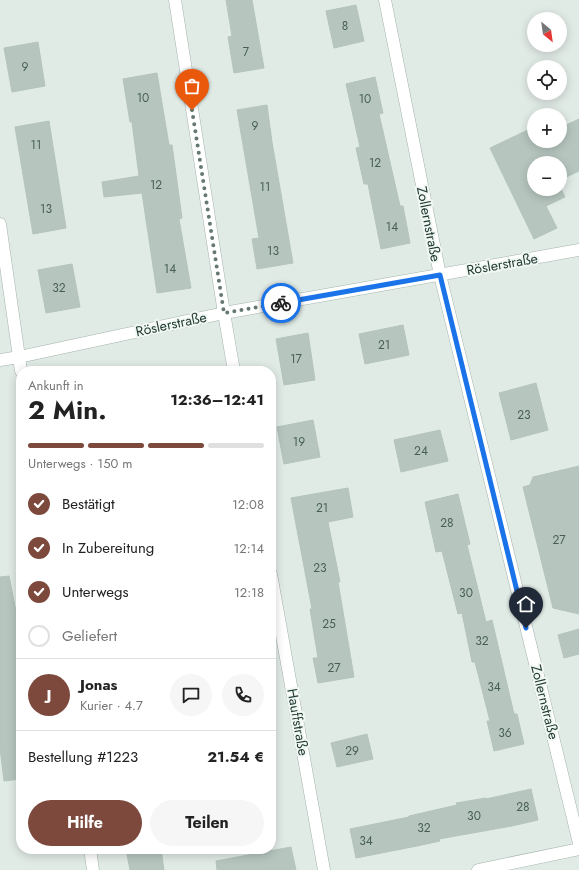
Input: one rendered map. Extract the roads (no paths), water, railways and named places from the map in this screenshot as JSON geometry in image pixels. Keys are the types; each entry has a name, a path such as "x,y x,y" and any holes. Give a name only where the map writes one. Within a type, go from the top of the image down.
{"street":[{"path":"175,0 233,366"},
{"name":"Zollernstraße","path":"385,0 440,275 579,843"},
{"path":"0,224 20,366"},
{"name":"Röslerstraße","path":"0,360 224,313 579,250"},
{"name":"Hauffstraße","path":"276,602 324,870"},
{"path":"478,870 579,850"},
{"path":"91,854 93,870"}]}
